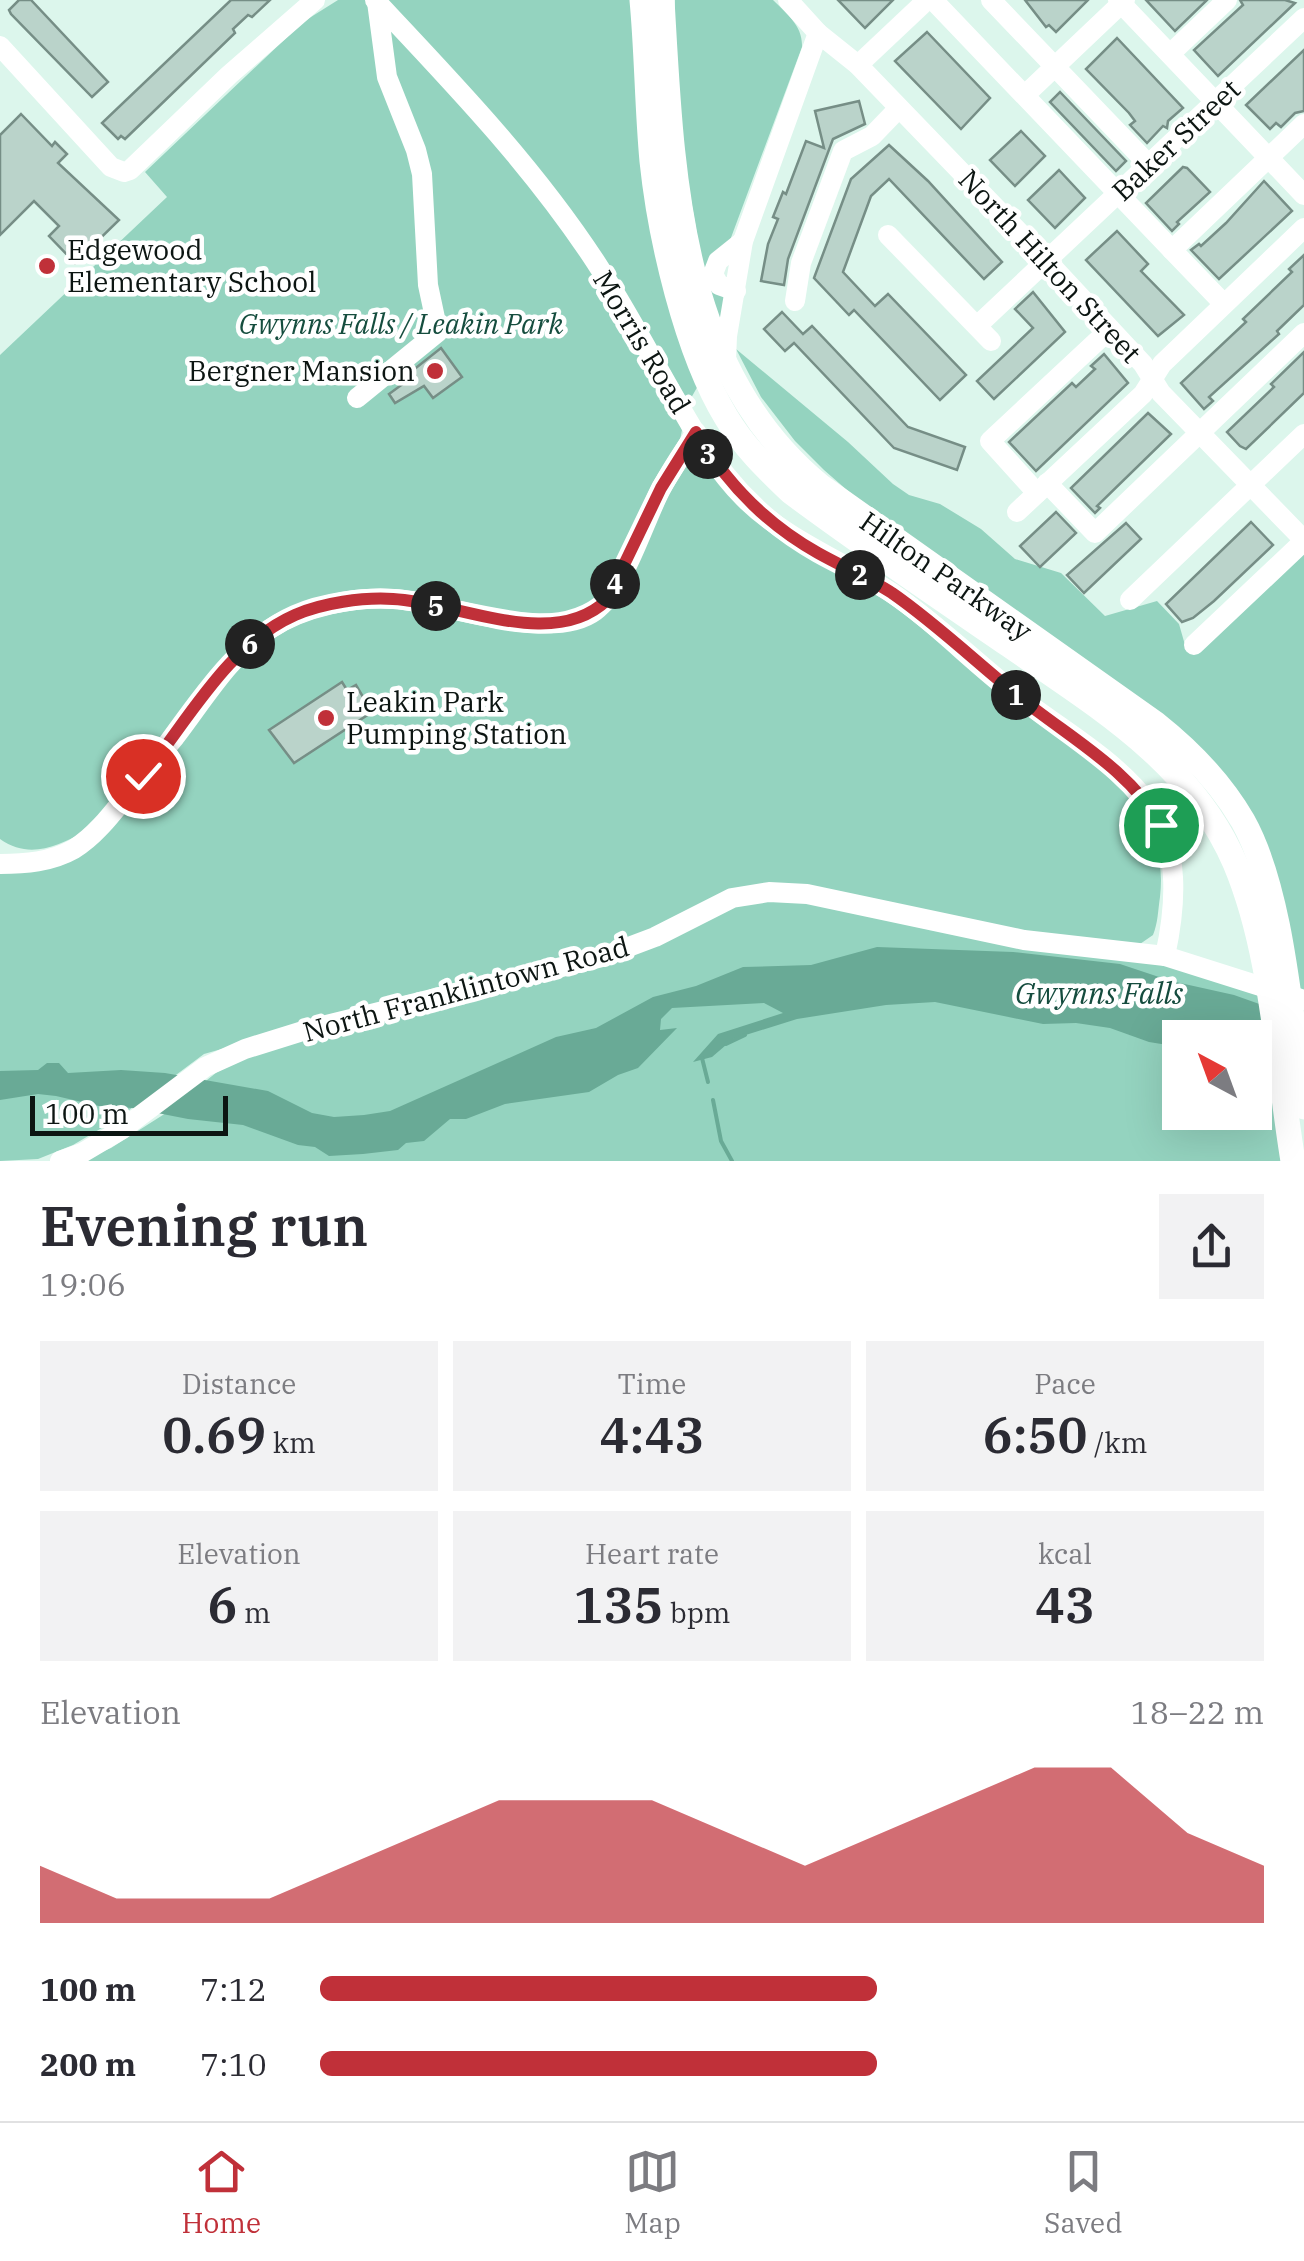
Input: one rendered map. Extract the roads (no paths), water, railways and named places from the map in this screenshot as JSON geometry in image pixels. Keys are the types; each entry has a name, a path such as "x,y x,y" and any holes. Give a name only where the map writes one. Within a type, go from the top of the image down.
{"main road":[{"name":"Hilton Parkway","path":"642,0 653,166 662,218 686,318 726,418 764,467 792,492 1110,715 1164,758 1204,806 1228,849 1272,962"},
{"name":"Hilton Parkway","path":"662,0 668,116 680,214 705,312 726,365 750,408 806,474 842,504 1156,724 1202,766 1243,822 1258,853 1269,892 1272,962 1294,1110 1293,1161"}],"street":[{"path":"0,46 111,167 124,172 316,0"},
{"name":"North Hilton Street","path":"788,0 818,33 858,65 1047,261 1143,364 1161,393 1304,540"},
{"path":"858,65 930,0 1224,304"},
{"path":"991,0 1149,165"},
{"path":"1170,54 1227,0"},
{"path":"358,398 438,332 428,285 422,174 387,78 376,1"},
{"name":"Morris Road","path":"376,1 497,132 554,202 596,262 726,478 768,519 805,545 892,594 1136,789 1161,825 1173,866 1166,956"},
{"path":"1025,96 1122,1 1304,195"},
{"name":"Baker Street","path":"888,235 984,334 1047,261 1304,18"},
{"path":"726,365 736,291 719,285 713,274 718,261 742,240 818,33"},
{"path":"795,301 801,263 843,151 872,136 899,108"},
{"path":"1172,250 1304,124"},
{"path":"1017,512 1143,394 1162,364 1304,228"},
{"path":"1110,330 990,441 1095,533 1304,333"},
{"path":"0,864 50,859 72,850 94,834 222,673 249,645 297,614 366,599 393,598 503,620 557,622 594,612 607,600 661,488 696,432"},
{"path":"1130,600 1304,434"},
{"path":"1194,645 1304,540"},
{"name":"North Franklintown Road","path":"60,1161 121,1130 196,1074 269,1041 602,958 732,898 769,892 807,894 1024,940 1166,956 1304,1000"}],"water":[{"name":"Gwynns Falls","path":"877,947 1013,952 1120,964 1171,981 1234,995 1304,1020 1274,1095 1272,1020 1162,1020 1162,1044 1110,1028 1043,1024 935,1002 886,1005 797,1019 733,1039 712,1057 693,1062 718,1034 783,1013 764,1003 672,1008 661,1019 660,1030 677,1028 638,1068 589,1092 505,1104 466,1119 450,1119 424,1141 406,1143 398,1150 363,1154 329,1156 315,1147 298,1145 243,1125 99,1106 56,1096 38,1094 0,1100 0,1071 38,1070 47,1063 59,1063 68,1073 165,1073 268,1091 312,1113 334,1117 390,1111 556,1037 596,1028 653,997 696,986 743,967 811,965"}],"waterway":[{"path":"726,1044 745,1035"},
{"path":"702,1058 708,1082"},
{"path":"713,1100 721,1141 732,1161"}],"place":[{"name":"Edgewood Elementary School","path":"47,266"},
{"name":"Bergner Mansion","path":"435,371"},
{"name":"Leakin Park Pumping Station","path":"326,718"}],"park label":[{"name":"Gwynns Falls / Leakin Park","path":"401,324"}]}
